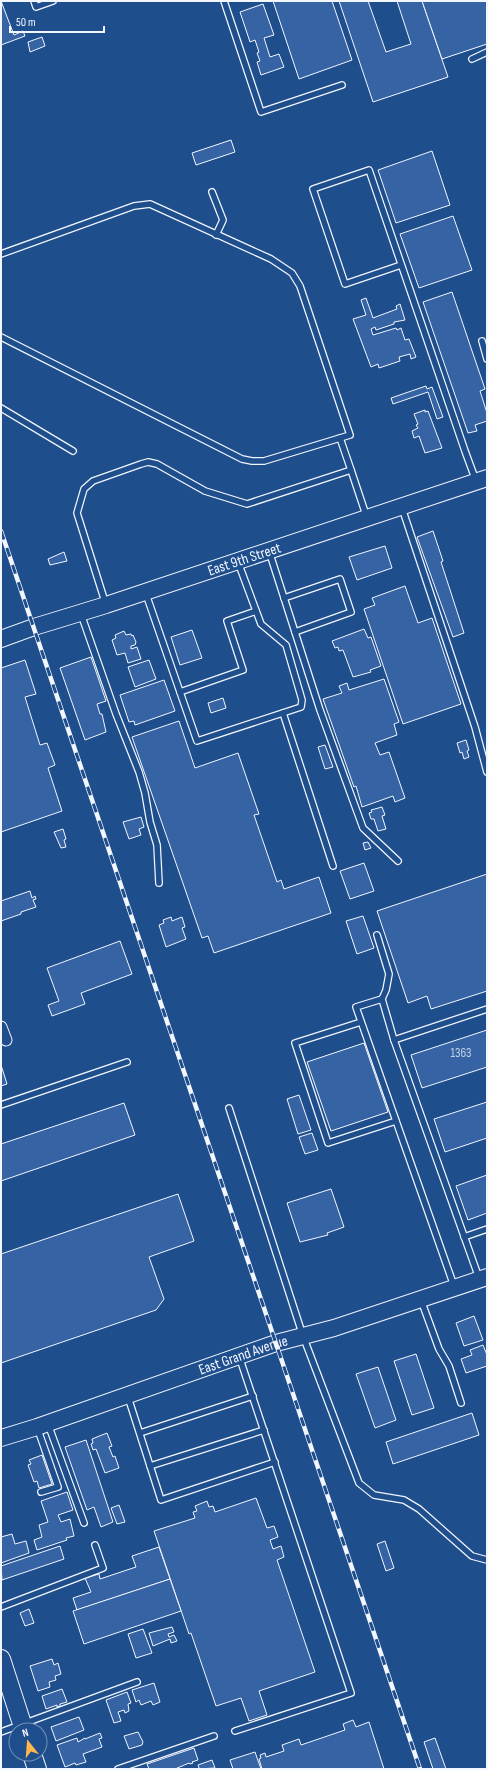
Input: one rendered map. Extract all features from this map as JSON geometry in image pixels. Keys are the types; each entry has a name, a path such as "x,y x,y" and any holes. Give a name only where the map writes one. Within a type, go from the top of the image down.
{"main road":[{"path":"1,1659 21,1722"}],"street":[{"name":"East 9th Street","path":"1,639 34,627 106,606 481,480"},
{"path":"1,1027 6,1040"},
{"name":"East Grand Avenue","path":"1,1438 276,1343 334,1328 483,1278"}],"lane":[{"path":"34,1 36,7 53,1"},
{"path":"224,1 261,112 342,85"},
{"path":"472,59 487,52"},
{"path":"401,265 345,284 314,189 368,170 401,265 481,480"},
{"path":"212,192 223,220 216,235"},
{"path":"1,254 144,204 156,205 216,235 271,259 292,273 300,286 350,435 264,461 242,459 1,337"},
{"path":"482,341 487,360"},
{"path":"1,408 73,451"},
{"path":"340,438 367,518"},
{"path":"106,606 77,513 84,489 93,481 148,462 157,464 205,491 247,504 351,470"},
{"path":"401,507 475,727 487,772"},
{"path":"268,551 320,710 363,828 398,861"},
{"path":"146,592 196,741 301,707 302,700 286,645 261,624 238,561"},
{"path":"284,598 340,579 352,612 295,632"},
{"path":"180,692 243,670 227,621 256,610"},
{"path":"81,614 143,786 150,822 157,846 160,883"},
{"path":"283,713 333,866"},
{"path":"377,935 389,974 386,990 382,999 394,1040 464,1237 483,1278"},
{"path":"382,999 356,1007 455,1288"},
{"path":"394,1040 487,1009"},
{"path":"361,1022 295,1043 328,1143 396,1121"},
{"path":"1,1105 127,1062"},
{"path":"230,1108 303,1336 359,1483 374,1495 404,1500 472,1556 487,1560"},
{"path":"464,1237 487,1229"},
{"path":"421,1299 439,1349 449,1366 461,1403"},
{"path":"235,1731 351,1693 239,1356"},
{"path":"127,1395 161,1500 275,1462"},
{"path":"140,1433 253,1396"},
{"path":"42,1425 58,1487 42,1492"},
{"path":"42,1425 84,1523"},
{"path":"150,1466 264,1430"},
{"path":"1,1607 103,1568 95,1545"},
{"path":"38,1722 137,1682"},
{"path":"118,1769 214,1736"}],"building":[{"path":"1,1 14,35 23,31 25,36 1,45"},
{"path":"273,1 332,1 352,60 299,79"},
{"path":"339,1 368,1 386,52 411,44 397,1 422,1 448,77 373,102"},
{"path":"422,1 487,1 487,44 442,59"},
{"path":"263,4 274,35 264,38 270,57 279,54 284,67 261,75 257,62 260,61 257,53 259,52 255,40 250,42 240,12"},
{"path":"42,37 45,46 30,52 28,42"},
{"path":"231,140 235,152 196,165 192,153"},
{"path":"432,151 450,205 396,223 378,170"},
{"path":"453,216 472,270 419,288 400,234"},
{"path":"452,292 485,389 480,391 487,413 487,421 475,425 477,431 468,433 423,302"},
{"path":"366,298 373,318 397,309 396,306 400,304 405,320 394,322 394,324 376,330 375,327 371,329 373,335 396,328 397,330 401,328 405,340 409,339 416,357 411,359 410,354 399,357 400,361 379,368 378,364 371,367 353,319 366,315 361,300"},
{"path":"426,386 427,389 432,387 443,417 437,419 428,392 393,404 391,398"},
{"path":"425,410 425,412 428,411 442,448 425,453 419,436 414,438 412,431 418,428 414,414"},
{"path":"433,531 443,561 441,562 464,633 453,637 417,537"},
{"path":"385,546 392,568 357,580 349,557"},
{"path":"64,552 67,561 50,565 48,559"},
{"path":"405,586 418,623 432,618 461,704 403,724 364,609 375,605 372,598"},
{"path":"364,629 368,638 371,637 381,666 370,670 371,672 353,677 343,650 339,651 338,647 335,648 332,641"},
{"path":"192,630 202,658 180,665 171,637"},
{"path":"124,631 126,635 133,635 136,642 135,645 131,646 131,649 137,647 141,659 128,663 125,653 117,655 112,640 116,638 115,635"},
{"path":"91,657 106,701 97,704 100,714 102,714 106,732 85,740 60,668"},
{"path":"25,660 36,694 25,697 40,745 47,743 55,765 48,768 62,811 1,832 1,668"},
{"path":"149,660 156,679 135,687 128,667"},
{"path":"384,679 399,722 394,724 397,735 375,743 380,755 389,752 405,798 395,802 393,796 362,807 356,786 354,787 323,699 342,693 339,686 347,683 349,690"},
{"path":"164,680 175,711 135,725 134,721 129,722 120,695"},
{"path":"223,698 226,708 211,713 208,703"},
{"path":"179,721 195,768 238,753 259,814 254,815 277,882 281,880 284,889 319,877 331,913 214,953 208,936 202,938 132,737"},
{"path":"466,740 469,750 467,751 469,757 464,759 462,752 460,753 457,743"},
{"path":"325,745 333,767 325,769 318,747"},
{"path":"382,807 385,815 382,816 386,829 378,831 374,819 371,819 369,813 372,812 371,810"},
{"path":"141,817 144,827 139,829 141,835 129,839 123,822"},
{"path":"63,829 66,839 64,840 66,847 61,848 54,832"},
{"path":"368,842 371,848 365,850 363,843"},
{"path":"364,863 374,891 350,899 340,871"},
{"path":"487,874 487,991 431,1009 427,996 408,1003 377,911"},
{"path":"30,891 32,898 35,896 36,899 33,900 36,907 1,921 1,901"},
{"path":"363,916 374,948 357,954 346,921"},
{"path":"171,917 172,921 182,917 185,927 182,928 186,939 166,947 159,925 164,923 163,920"},
{"path":"120,941 132,974 81,993 85,1004 52,1016 48,1005 59,1001 47,968"},
{"path":"487,1030 487,1067 422,1088 411,1055"},
{"path":"364,1043 388,1112 331,1131 307,1062"},
{"path":"1,1065 7,1084 1,1086"},
{"path":"299,1095 311,1130 298,1134 287,1099"},
{"path":"487,1102 487,1138 445,1152 434,1119"},
{"path":"124,1103 135,1135 1,1181 1,1144"},
{"path":"312,1133 318,1150 305,1154 299,1137"},
{"path":"487,1175 487,1213 468,1220 456,1186"},
{"path":"331,1189 344,1227 327,1233 328,1235 300,1242 287,1203"},
{"path":"178,1194 194,1241 149,1257 164,1299 156,1310 1,1363 1,1254"},
{"path":"474,1316 483,1340 464,1346 456,1323"},
{"path":"483,1345 487,1355 487,1366 466,1373 461,1359 472,1355 470,1350"},
{"path":"416,1354 434,1408 412,1415 394,1361"},
{"path":"378,1367 396,1420 375,1428 356,1374"},
{"path":"472,1413 479,1435 393,1464 386,1442"},
{"path":"107,1433 112,1446 109,1447 113,1457 115,1456 119,1468 105,1473 96,1449 93,1450 91,1444 93,1443 92,1439"},
{"path":"86,1440 113,1522 101,1527 94,1507 87,1510 65,1447"},
{"path":"42,1455 52,1484 39,1488 37,1481 34,1482 28,1465 31,1464 29,1460"},
{"path":"67,1492 73,1510 58,1515 61,1522 70,1519 74,1536 66,1538 67,1540 37,1550 34,1540 42,1537 39,1525 48,1522 41,1501"},
{"path":"256,1498 267,1528 274,1526 278,1537 270,1540 273,1549 281,1546 284,1557 277,1560 315,1672 259,1691 267,1715 249,1721 241,1698 216,1706 191,1633 189,1634 154,1531 195,1518 193,1512 197,1511 195,1506 207,1501 209,1507 213,1506 215,1512"},
{"path":"119,1505 125,1522 117,1524 111,1508"},
{"path":"12,1534 15,1544 26,1541 29,1553 1,1563 1,1537"},
{"path":"385,1541 394,1568 386,1571 377,1544"},
{"path":"60,1546 64,1559 2,1580 1,1566"},
{"path":"159,1547 170,1579 77,1610 73,1598 91,1592 85,1578 99,1574 100,1579 136,1567 132,1556"},
{"path":"170,1579 181,1611 84,1644 73,1611"},
{"path":"29,1609 34,1623 25,1626 20,1613"},
{"path":"172,1627 174,1632 168,1634 169,1637 174,1635 177,1641 171,1643 170,1639 153,1646 149,1633"},
{"path":"143,1629 152,1653 136,1658 128,1634"},
{"path":"52,1659 54,1665 58,1663 61,1674 55,1676 56,1680 49,1682 50,1687 38,1691 30,1666"},
{"path":"154,1683 160,1702 153,1705 151,1701 141,1705 139,1700 136,1702 132,1690"},
{"path":"62,1689 67,1702 60,1704 60,1706 57,1707 57,1705 46,1709 42,1696"},
{"path":"127,1692 131,1703 128,1704 129,1711 125,1713 124,1710 118,1712 121,1721 114,1723 106,1700"},
{"path":"79,1717 84,1730 56,1741 51,1727"},
{"path":"353,1720 356,1727 369,1722 384,1769 262,1769 259,1759 261,1758 260,1755 265,1753 266,1757 284,1751 282,1745 299,1739 301,1745 345,1730 343,1724"},
{"path":"138,1732 143,1742 142,1745 129,1749 124,1736"},
{"path":"100,1733 102,1738 99,1739 102,1747 83,1754 86,1762 76,1765 75,1763 65,1767 57,1745 77,1738 78,1742"},
{"path":"435,1738 446,1769 433,1769 424,1742"},
{"path":"194,1748 198,1760 192,1762 193,1763 189,1763 175,1769 149,1769 147,1764"},
{"path":"255,1752 261,1769 233,1769 230,1760"},
{"path":"212,1760 215,1768 197,1769 199,1768 198,1765"}],"railway":[{"path":"1,531 420,1769"}]}
